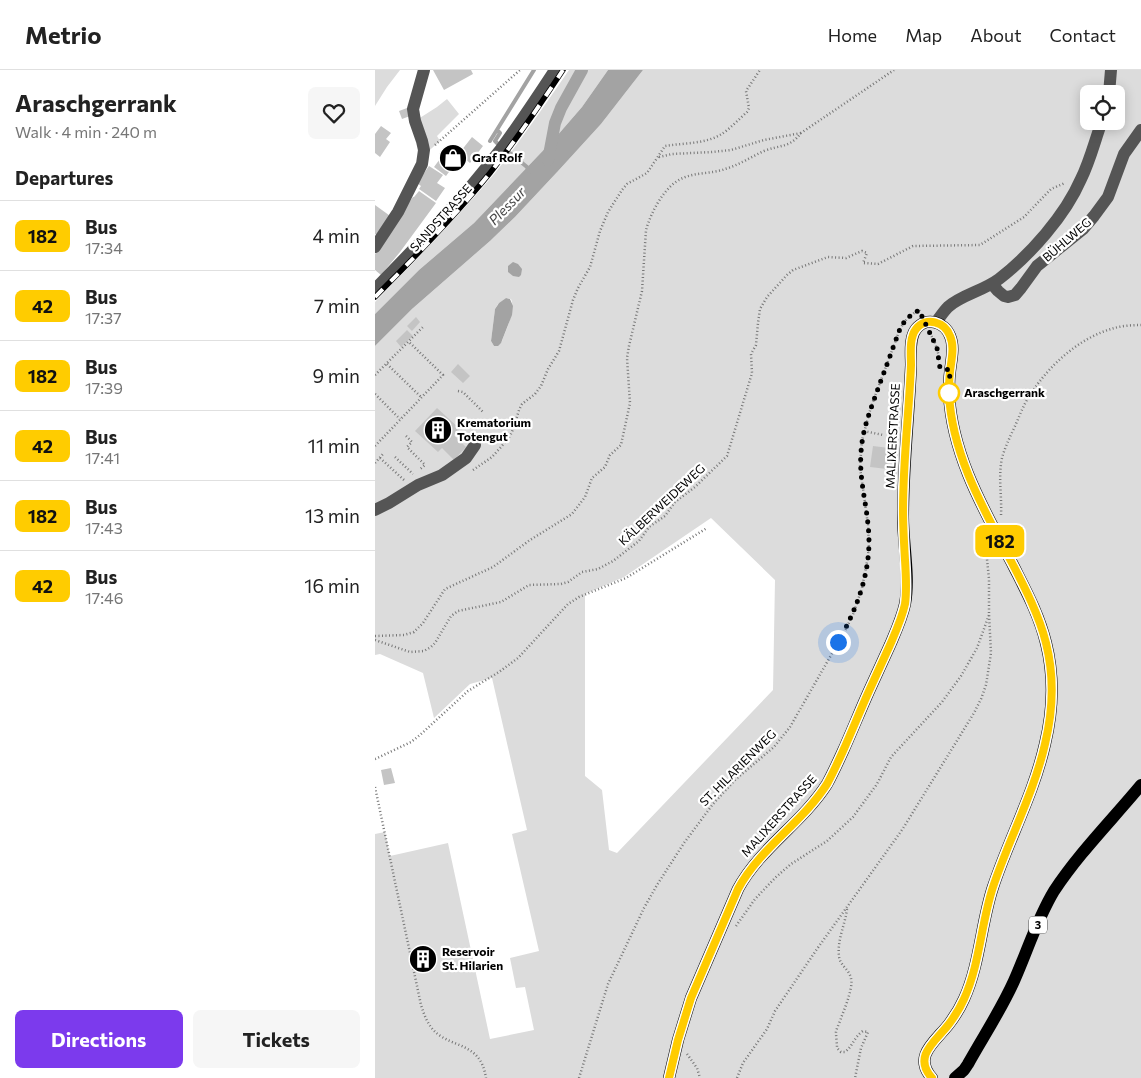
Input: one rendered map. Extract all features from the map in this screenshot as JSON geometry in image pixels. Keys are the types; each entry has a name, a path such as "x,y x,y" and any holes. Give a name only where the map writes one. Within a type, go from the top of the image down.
{"main road":[{"path":"931,322 941,324 951,338 950,401 957,441 974,488 1029,597 1041,627 1050,669 1051,686 1046,742 989,900 969,988 956,1014 925,1054 925,1069 932,1078"},
{"name":"MALIXERSTRASSE","path":"669,1078 678,1040 693,993 738,889 757,861 811,804 827,783 901,617 906,595 903,502 912,341 916,329 931,322"},
{"name":"3","path":"955,1078 968,1064 1006,998 1041,917 1054,892 1081,856 1141,785"}],"street":[{"path":"375,247 395,217 423,164 422,141 413,112 424,70"},
{"name":"SANDSTRASSE","path":"375,289 426,236 471,185 500,149 555,70"},
{"path":"1110,85 1111,70"},
{"path":"931,322 958,300 991,284 1012,268 1040,240 1072,197 1082,178 1098,130"},
{"name":"BÜHLWEG","path":"991,284 997,292 1004,296 1015,295 1037,266 1083,229 1108,197 1124,154 1141,130"},
{"path":"375,510 418,486 443,475 466,458 475,445"}],"path":[{"path":"424,154 520,70"},
{"path":"468,473 492,457 501,447 510,436 519,410 541,386 548,369 559,351 573,300 590,267 600,231 608,212 622,190 627,184 647,173 665,146 706,140 722,134 747,112 749,108 746,91 760,70"},
{"path":"375,636 404,635 414,632 423,623 445,589 493,566 548,528 565,519 577,509 585,497 593,478 605,467 610,455 619,447 622,442 630,402 627,363 629,346 642,291 646,230 662,197 670,186 683,178 720,171 764,151 788,145 894,70"},
{"path":"658,157 672,154 731,150 764,140 801,134"},
{"name":"KÄLBERWEIDEWEG","path":"375,640 410,652 424,651 431,648 451,616 458,611 501,602 529,585 568,582 582,572 598,569 613,561 639,541 649,527 665,516 675,502 695,487 727,456 752,374 751,354 756,345 760,309 767,297 793,270 828,257 846,258 861,251 867,253 863,263 878,264 913,246 980,245 1023,216 1051,189 1069,181"},
{"name":"ST. HILARIENWEG","path":"579,1078 607,984 657,885 684,842 713,804 736,779 774,747 790,727 854,612 865,575 869,547 861,466 864,431 871,407 903,323 919,310 931,322"},
{"path":"931,322 940,368 950,370"},
{"path":"993,528 999,525 1001,520 1000,471 1002,458 1019,416 1032,392 1060,359 1075,347 1093,336 1111,329 1141,325"},
{"path":"375,375 423,327"},
{"path":"375,446 443,374 409,342"},
{"path":"387,364 421,397"},
{"path":"458,391 463,392 484,413"},
{"path":"375,394 401,419"},
{"path":"864,431 883,435"},
{"path":"406,436 412,442 407,447 425,464 411,479"},
{"path":"375,437 379,441"},
{"path":"375,463 383,454"},
{"path":"395,457 414,475"},
{"path":"380,458 407,483"},
{"path":"375,759 411,742 468,691 518,658 568,604 579,597 626,578 707,528"},
{"path":"737,1078 743,1063 767,1029 775,1011 902,830 981,699 991,653 989,571 985,540"},
{"path":"747,910 760,893 784,870 827,841 853,817 877,784 891,757 942,702 961,676 977,648 989,614"},
{"path":"375,787 421,1005 425,1016 432,1028 443,1038 465,1047 477,1056 486,1078"},
{"path":"847,908 846,920 840,937 839,957 851,976 851,986 836,1031 837,1048 841,1052 845,1052 849,1048 857,1035 863,1031 868,1032 861,1048 855,1078"},
{"path":"678,1040 697,1068 700,1078"}],"shaded area":[{"path":"375,70 400,70 375,106"},
{"path":"569,70 608,70 582,107 556,137 474,223 419,270 375,314 375,302 451,223 495,173"},
{"path":"643,70 1141,70 1141,1078 375,1078 375,834 385,832 390,856 448,843 490,1039 534,1030 525,987 516,988 510,958 539,951 512,834 527,830 492,678 470,684 434,718 423,673 380,654 375,655 375,346 412,309 490,241 601,124","holes":["506,298 511,299 512,304 510,320 502,341 494,346 491,341 495,309","711,518 775,580 773,690 617,853 609,850 602,790 585,776 585,594 624,577"]},
{"path":"447,99 459,114 437,136 440,141 424,155 415,121"}],"water":[{"name":"Plessur","path":"608,70 643,70 601,124 515,217 412,309 375,346 375,314 419,270 474,223 556,137 582,107"},
{"path":"513,262 522,269 519,277 513,276 508,272 508,266"},
{"path":"506,298 510,299 513,306 512,315 501,343 498,346 494,346 491,341 495,309"}],"building":[{"path":"433,70 471,70 473,74 444,90"},
{"path":"407,108 410,116 402,119 399,111"},
{"path":"381,126 391,133 386,139 390,142 380,157 375,153 375,134"},
{"path":"472,137 483,146 470,163 464,158 466,155 461,151"},
{"path":"448,148 460,157 446,176 434,167"},
{"path":"429,166 443,175 437,183 445,188 436,201 419,189 421,186 417,183"},
{"path":"419,191 436,203 381,275 375,270 375,254 401,213"},
{"path":"375,205 393,218 379,237 375,234"},
{"path":"416,317 420,322 412,331 407,326"},
{"path":"407,330 413,336 401,347 396,341"},
{"path":"458,364 470,376 463,383 451,372"},
{"name":"Krematorium Totengut","path":"437,408 460,429 454,435 466,447 454,460 442,448 438,452 415,431"},
{"path":"873,446 889,448 887,469 870,467"},
{"path":"391,768 395,783 384,785 381,770"},
{"name":"Reservoir St. Hilarien","path":"428,951 431,963 418,967 415,955"}],"waterway":[{"path":"490,141 534,70"},
{"path":"548,160 555,123 582,70"},
{"path":"497,130 500,133 495,141 498,144"},
{"path":"510,153 527,167 529,172"}],"railway":[{"path":"375,297 434,236 490,173 528,122 563,70"}],"bus line":[{"name":"182","path":"669,1078 691,998 738,889 757,861 820,794 827,783 896,632 906,595 903,502 912,341 913,334 920,325 925,322 937,322 949,332 951,338 952,352 949,392 957,441 979,501 1036,612 1048,655 1051,702 1049,726 1043,754 992,889 969,988 951,1022 925,1054 925,1069 932,1078"}],"place":[{"name":"Graf Rolf","path":"453,158"},
{"name":"Araschgerrank","path":"949,393"},
{"name":"Krematorium Totengut","path":"438,430"},
{"name":"Reservoir St. Hilarien","path":"423,959"}],"route":[{"path":"838,642 858,601 865,575 869,547 868,525 861,480 861,452 864,431 900,329 906,319 919,310 937,348 940,368 950,370 949,393"}]}
